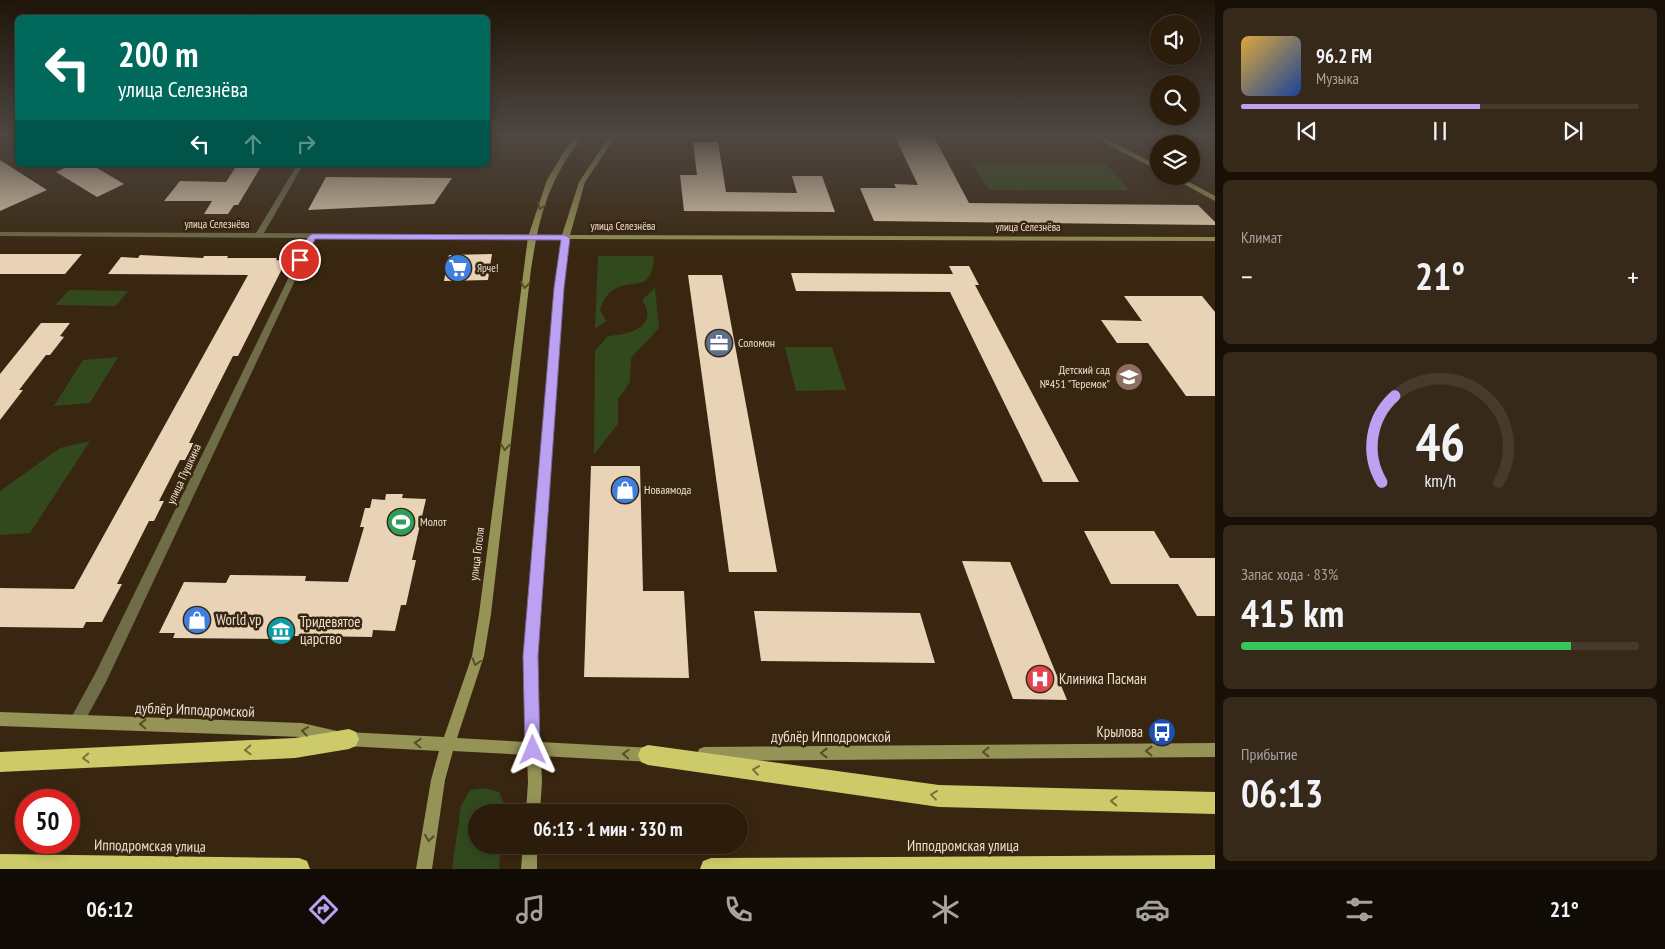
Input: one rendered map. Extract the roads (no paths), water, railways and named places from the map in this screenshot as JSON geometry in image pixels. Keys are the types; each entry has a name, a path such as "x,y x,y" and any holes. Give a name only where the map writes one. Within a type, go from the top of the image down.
{"highway":[{"path":"0,762 295,748 349,739"},
{"path":"648,755 939,796 1215,803"},
{"name":"Ипподромская улица","path":"0,865 299,869"},
{"name":"Ипподромская улица","path":"710,869 1215,866"}],"street":[{"path":"259,235 294,175"},
{"name":"улица Гоголя","path":"424,869 438,780 478,656 485,614 526,270 536,220 553,175"},
{"path":"534,804 535,782 530,656 559,288 565,238 582,182 587,175"},
{"path":"1189,185 1215,199"},
{"name":"улица Селезнёва","path":"0,234 312,237 1215,239"},
{"name":"улица Пушкина","path":"77,721 101,676 312,237"},
{"name":"дублёр Ипподромской","path":"0,719 302,730 349,739 388,742 648,755 1215,750"},
{"path":"528,869 529,854"}],"place":[{"name":"Ярче!","path":"458,268"},
{"name":"Соломон","path":"719,343"},
{"name":"Детский сад №451 \"Теремок\"","path":"1129,377"},
{"name":"Новаямода","path":"625,490"},
{"name":"Молот","path":"401,522"},
{"name":"World vp","path":"197,620"},
{"name":"Тридевятое царство","path":"281,631"},
{"name":"Клиника Пасман","path":"1040,679"},
{"name":"Крылова","path":"1162,732"}]}
